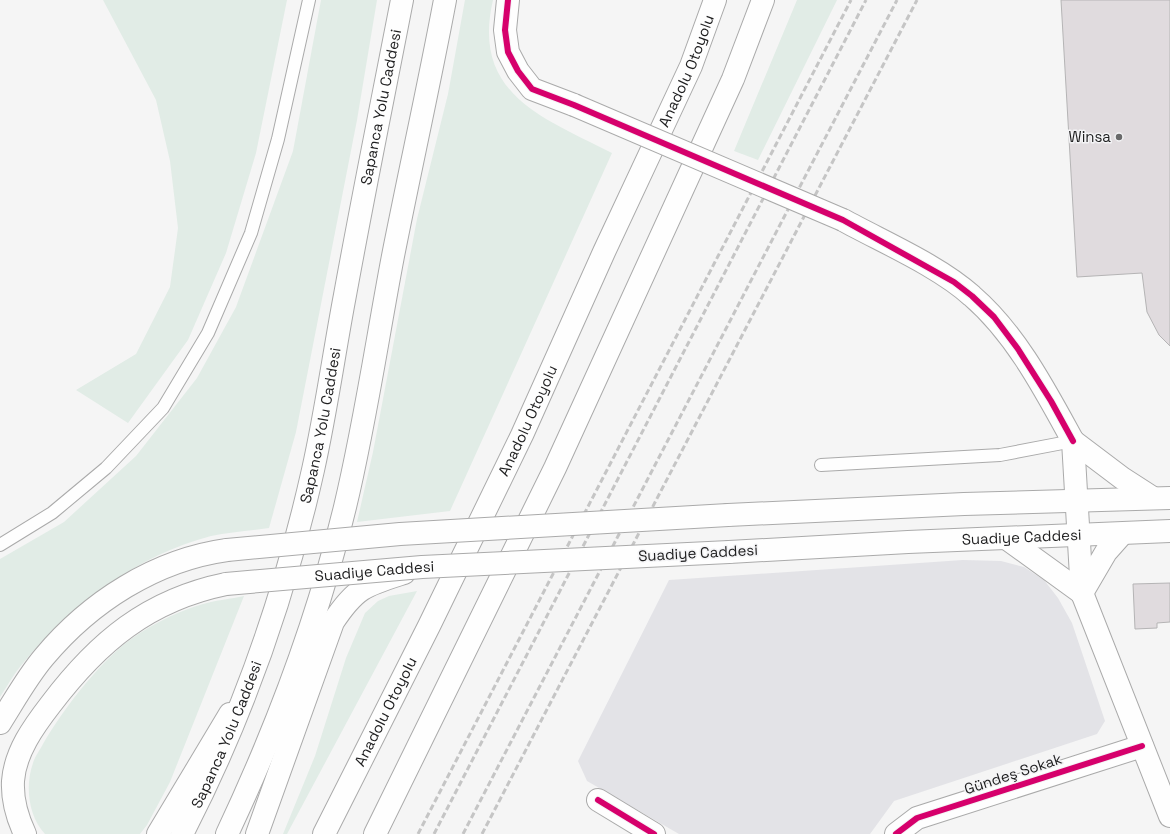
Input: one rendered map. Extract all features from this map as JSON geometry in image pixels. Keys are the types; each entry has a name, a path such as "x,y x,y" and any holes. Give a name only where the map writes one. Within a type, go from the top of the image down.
{"main road":[{"name":"Sapanca Yolu Caddesi","path":"182,834 228,734 251,678 285,574 314,469 402,0"},
{"path":"227,834 258,763 291,679 323,586 344,509 362,432 393,256 445,0"},
{"path":"508,0 505,30 508,52 518,71 532,89 574,105 843,220 937,272 972,296 994,317 1018,349 1051,401 1073,441 1122,478 1162,498"},
{"name":"Anadolu Otoyolu","path":"324,834 429,626 522,435 604,252 691,66 715,0"},
{"path":"375,834 555,468 733,79 763,0"},
{"path":"1073,441 1082,593 1170,816"},
{"path":"0,723 43,658 73,627 104,601 160,568 188,558 227,550 400,534 728,515 964,504 1162,498"},
{"name":"Suadiye Caddesi","path":"25,834 13,799 13,780 18,758 35,724 67,683 86,660 140,617 189,594 226,584 422,568 1078,534 1122,534 1170,531"},
{"path":"1082,593 1106,552 1122,534"},
{"path":"1006,538 1082,593"},
{"path":"257,834 334,622 343,608 357,592 370,584 422,568"},
{"path":"158,834 251,678"},
{"name":"Gündeş Sokak","path":"896,834 917,818 1142,746"},
{"path":"598,800 654,834"}],"lane":[{"path":"0,545 52,513 106,468 163,408 208,333 251,233 278,139 309,0"},
{"path":"821,465 1000,455 1073,441"}],"shaded area":[{"path":"103,0 287,0 256,153 226,253 188,340 128,423 76,390 136,354 170,287 178,228 170,161 156,100"},
{"path":"321,0 377,0 357,120 296,432 269,528 225,533 184,544 132,569 108,584 63,621 43,641 21,666 0,697 0,559 64,522 136,456 197,378 236,307 293,151"},
{"path":"465,0 493,0 489,32 493,59 503,80 518,99 538,114 561,128 612,153 450,511 357,522 373,452 417,219 448,94"},
{"path":"797,0 837,0 758,160 734,151"},
{"path":"963,560 1001,561 1024,567 1044,580 1058,598 1072,623 1105,721 1097,734 894,801 870,834 679,834 587,781 578,761 669,580"},
{"path":"417,591 287,834 283,834 315,756 346,658 365,613 378,601 389,596"},
{"path":"244,596 170,782 147,825 140,834 45,834 39,827 35,818 30,800 29,781 33,763 52,730 86,683 99,668 126,643 155,624 195,606 213,601"}],"building":[{"name":"Winsa","path":"1061,0 1170,0 1170,346 1159,335 1147,312 1142,273 1077,277"},
{"path":"1170,583 1170,622 1157,623 1157,628 1135,629 1133,584"}],"railway":[{"path":"418,834 851,0"},
{"path":"434,834 866,0"},
{"path":"463,834 897,0"},
{"path":"482,834 917,0"}],"cycle path":[{"path":"508,0 505,30 508,52 518,71 532,89 574,105 843,220 954,282 972,296 994,317 1018,349 1051,401 1073,441"},
{"path":"896,834 917,818 1142,746"},
{"path":"598,800 654,834"}],"place":[{"name":"Winsa","path":"1119,137"}]}
